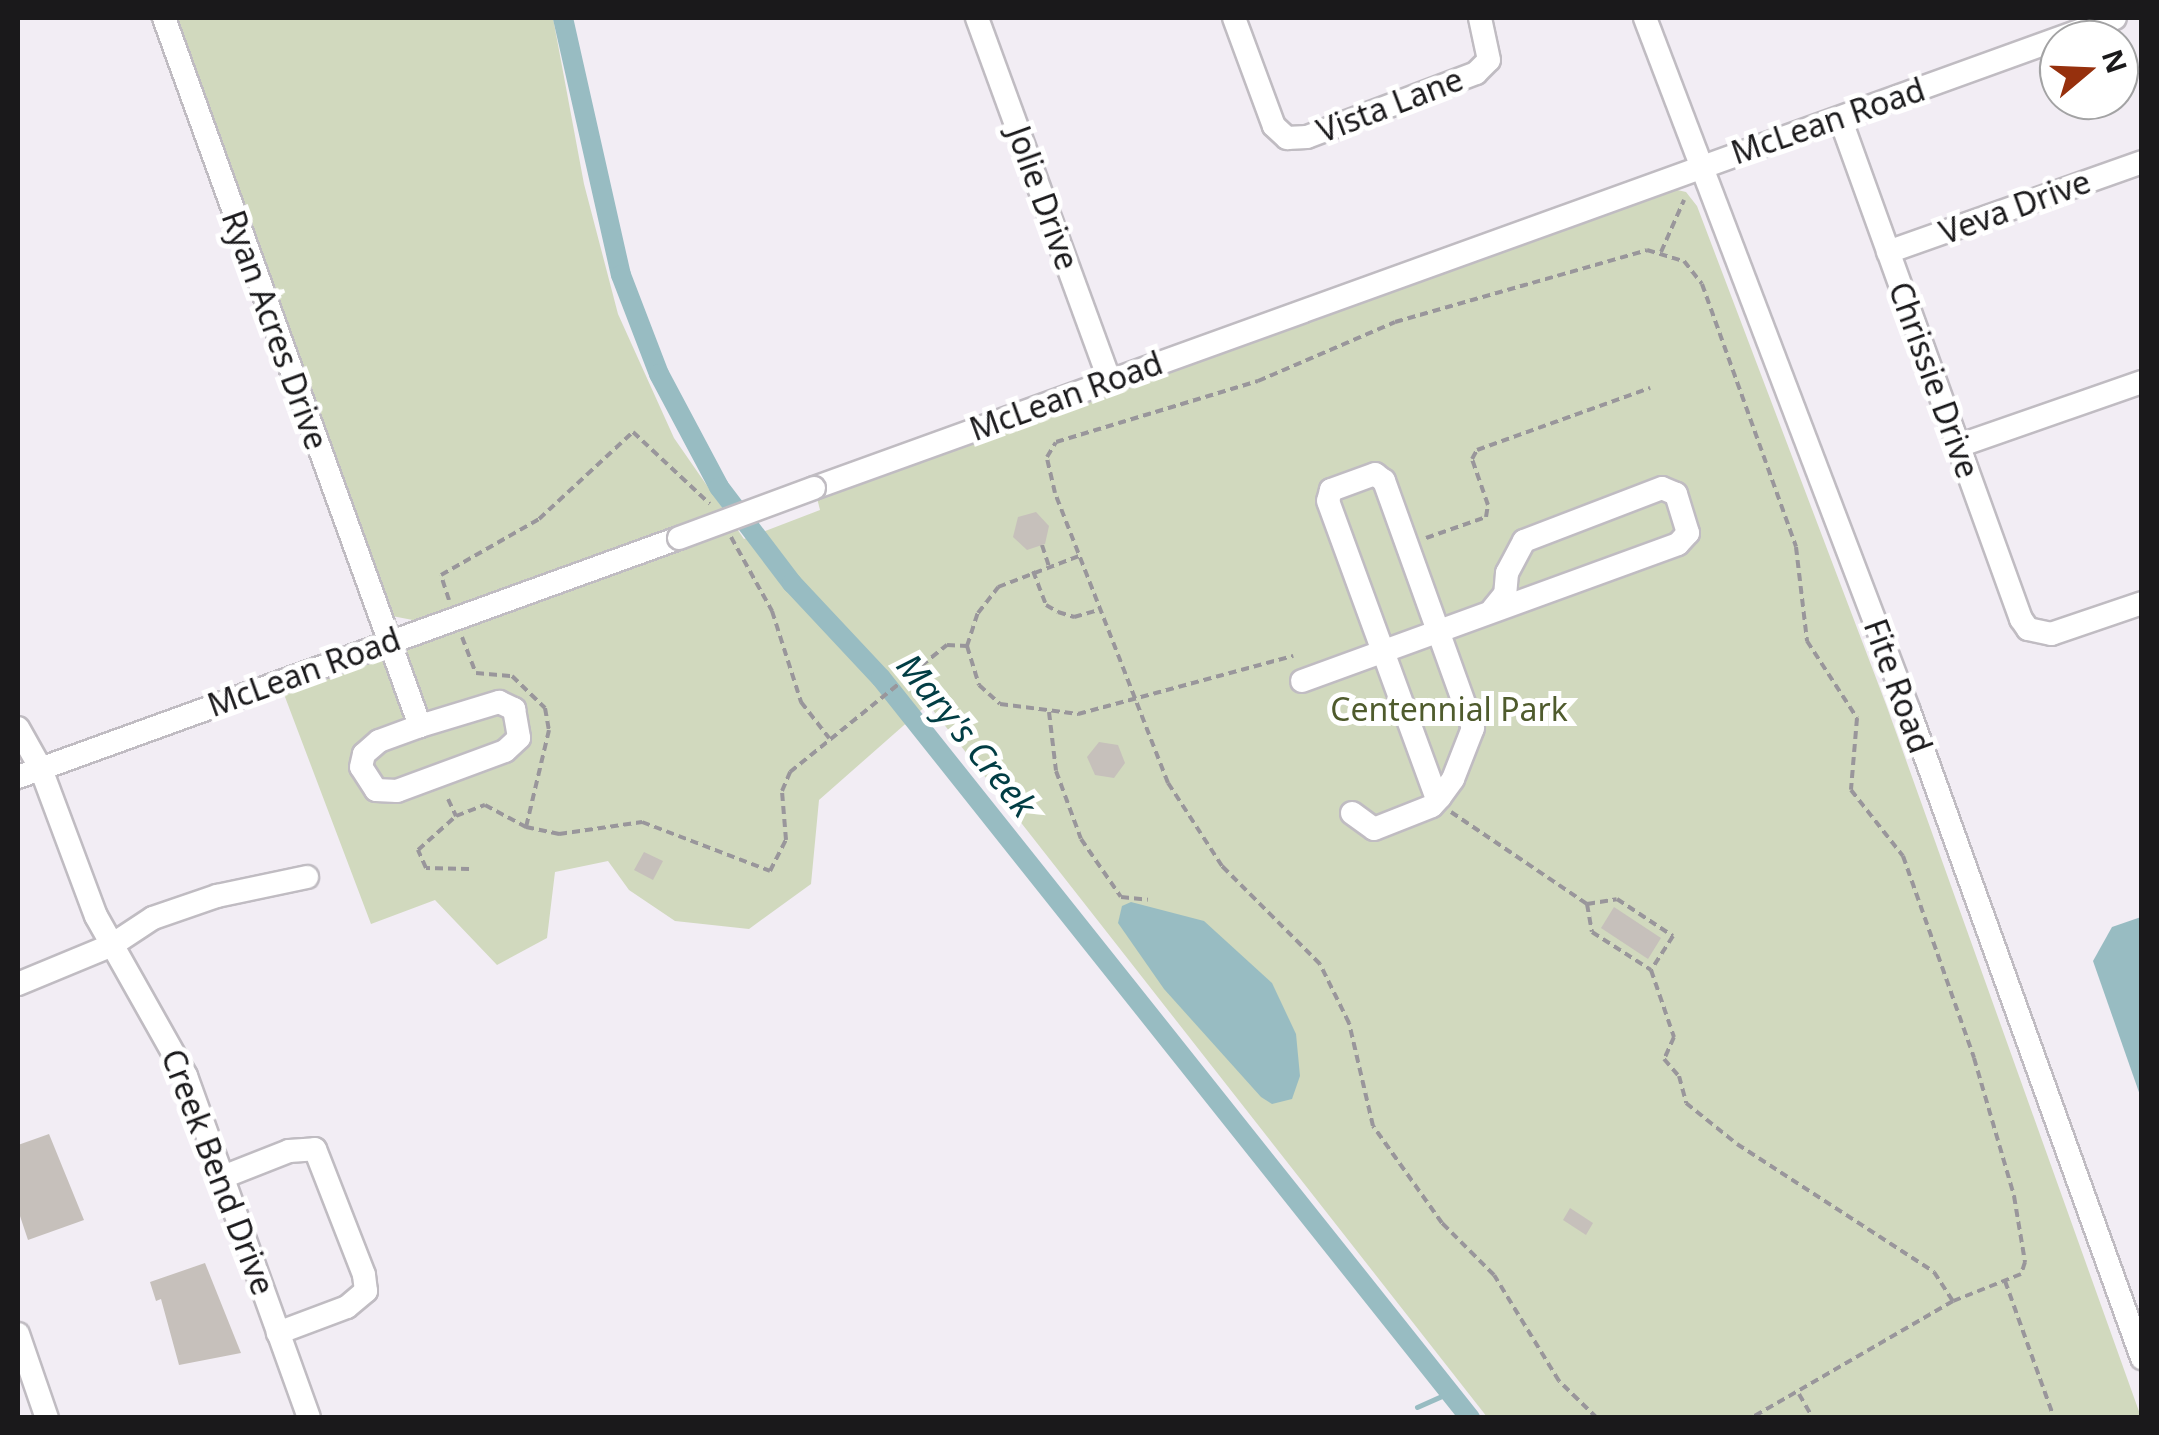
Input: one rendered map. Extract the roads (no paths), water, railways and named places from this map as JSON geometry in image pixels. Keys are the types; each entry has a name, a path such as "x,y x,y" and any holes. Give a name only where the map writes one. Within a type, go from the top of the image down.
{"street":[{"name":"Ryan Acres Drive","path":"164,18 420,726"},
{"name":"Jolie Drive","path":"978,18 1109,379"},
{"name":"Vista Lane","path":"1234,18 1274,126 1287,138 1307,137 1459,80 1489,60 1480,18"},
{"name":"Fite Road","path":"1645,18 1908,711 2142,1358"},
{"name":"McLean Road","path":"18,778 1109,379 2115,18"},
{"name":"Chrissie Drive","path":"1840,118 2021,618 2039,632 2063,631 2142,603"},
{"name":"Veva Drive","path":"1888,252 2142,162"},
{"path":"1958,446 2142,382"},
{"path":"1352,814 1374,828 1438,800 1472,728 1380,476 1330,490 1328,500 1438,800"},
{"path":"1302,681 1678,544 1688,533 1676,494 1662,488 1524,541 1507,573 1505,594 1493,609"},
{"path":"488,701 514,709 520,728 505,751 388,794 376,790 362,767 364,754 379,741 420,726 488,701"},
{"name":"Creek Bend Drive","path":"18,728 40,770 74,868 186,1076 308,1418"},
{"path":"18,984 112,944 152,918 307,877"},
{"path":"223,1177 289,1152 315,1150 364,1275 366,1291 347,1307 278,1333"},
{"path":"18,1334 47,1418"}],"water":[{"path":"1131,902 1204,921 1272,983 1296,1034 1300,1076 1292,1099 1272,1104 1261,1097 1164,989 1118,923 1122,906"},
{"path":"2142,917 2141,1098 2093,961 2112,927"}],"waterway":[{"name":"Mary's Creek","path":"563,18 621,275 659,374 719,487 792,583 881,678 1470,1418"},
{"path":"1417,1407 1450,1392"}],"park label":[{"name":"Centennial Park","path":"1449,709"}]}
